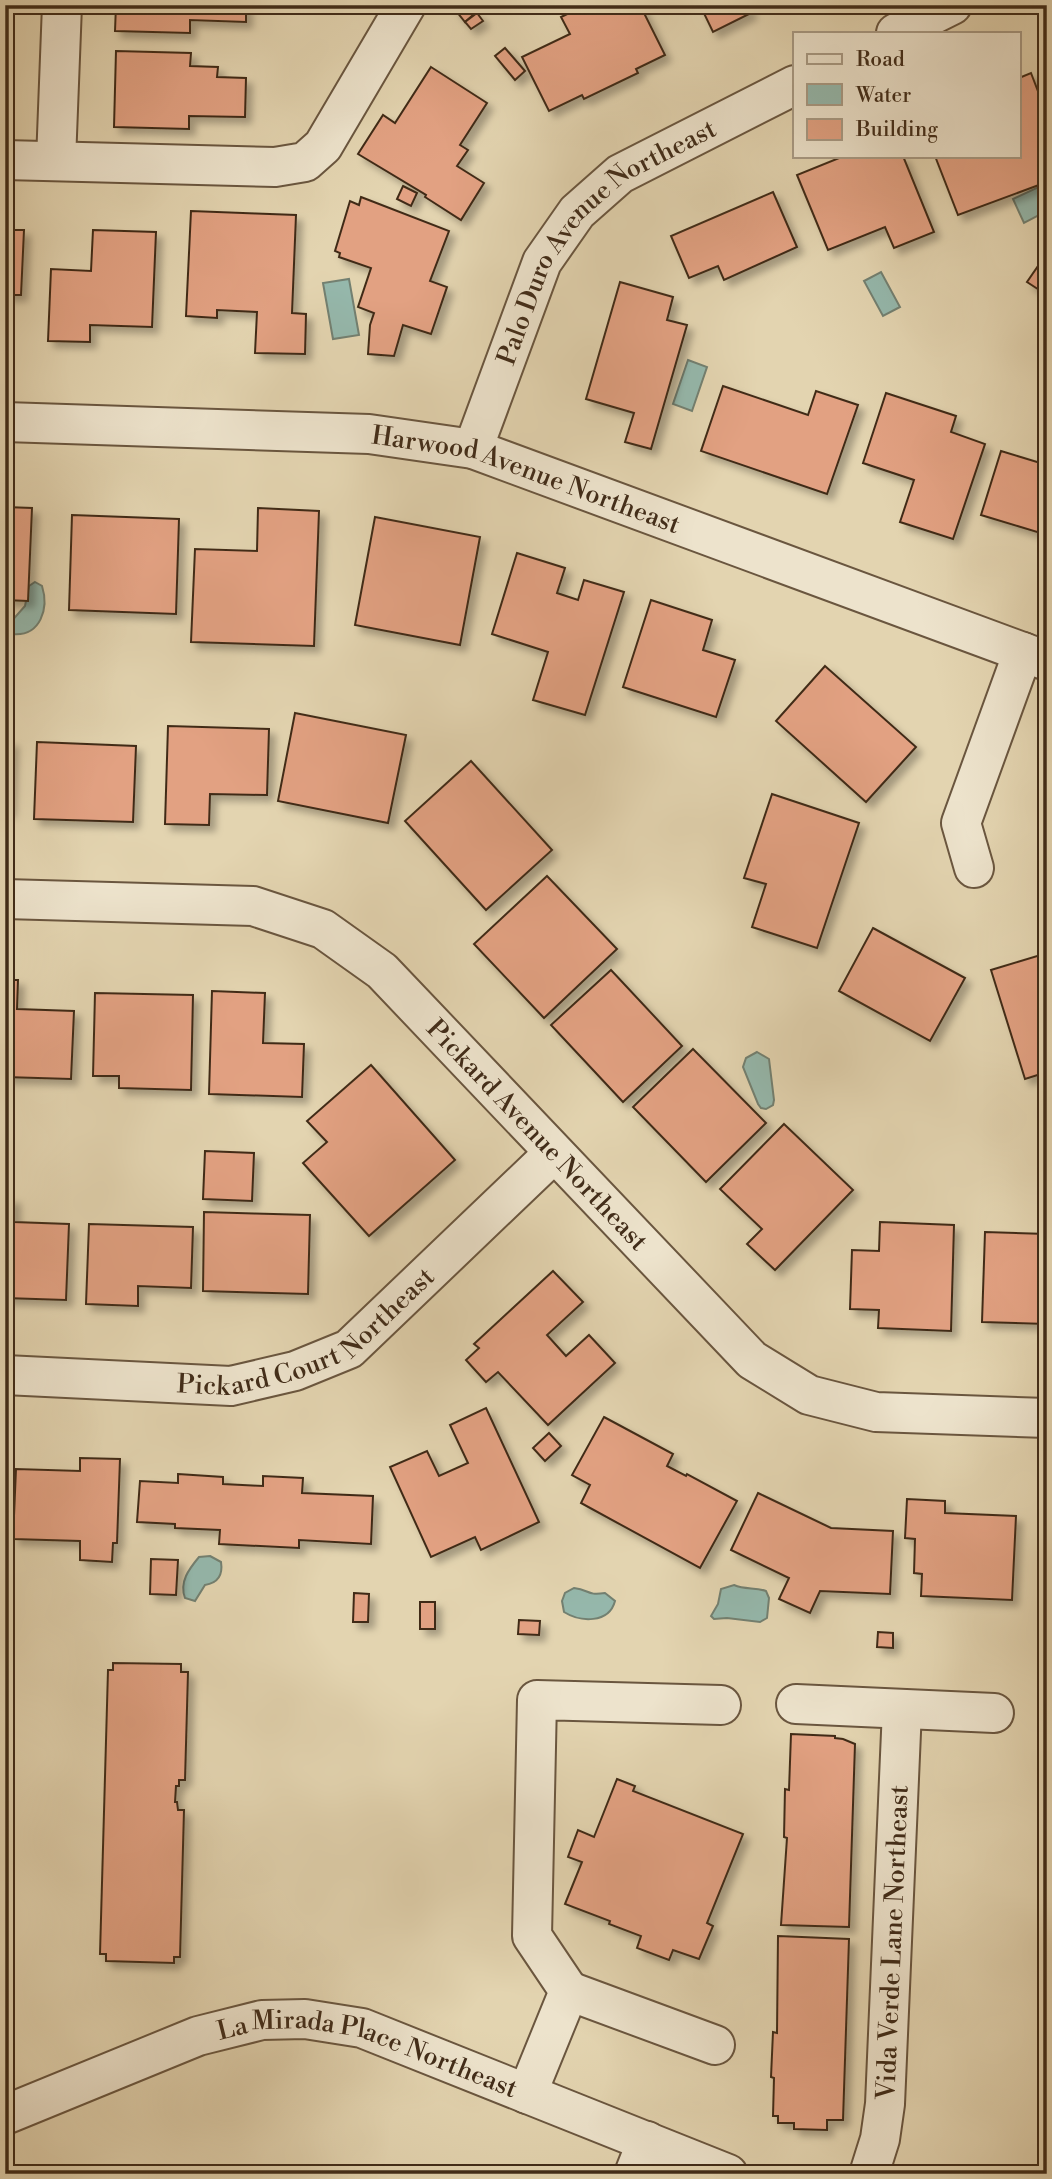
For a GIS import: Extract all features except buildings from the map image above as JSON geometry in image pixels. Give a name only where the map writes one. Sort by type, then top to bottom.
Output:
[{"type":"street","points":[[56,161],[62,5]]},
{"type":"street","points":[[5,160],[275,167],[305,162],[323,146],[406,5]]},
{"type":"street","points":[[899,32],[952,5]]},
{"type":"street","name":"Palo Duro Avenue Northeast","points":[[472,449],[542,262],[577,212],[620,174],[793,86]]},
{"type":"street","name":"Harwood Avenue Northeast","points":[[5,422],[369,434],[472,449],[1035,657],[961,823],[974,868]]},
{"type":"street","name":"Pickard Avenue Northeast","points":[[5,898],[253,906],[323,929],[382,971],[752,1360],[809,1395],[876,1412],[1047,1418]]},
{"type":"street","name":"Pickard Court Northeast","points":[[5,1375],[231,1386],[295,1371],[349,1349],[554,1153]]},
{"type":"street","points":[[715,2045],[569,1991],[532,1936],[537,1700],[720,1705]]},
{"type":"street","points":[[796,1704],[994,1713]]},
{"type":"street","name":"Vida Verde Lane Northeast","points":[[869,2174],[880,2140],[885,2104],[902,1709]]},
{"type":"street","points":[[527,2094],[569,1991]]},
{"type":"street","name":"La Mirada Place Northeast","points":[[5,2115],[198,2036],[262,2020],[305,2019],[362,2028],[527,2094],[640,2157],[706,2170]]},
{"type":"water","points":[[1047,183],[1047,211],[1024,223],[1013,199]]},
{"type":"water","points":[[881,272],[900,307],[883,316],[864,281]]},
{"type":"water","points":[[349,279],[359,335],[333,339],[323,283]]},
{"type":"water","points":[[688,360],[707,367],[692,411],[673,404]]},
{"type":"water","points":[[35,582],[42,586],[44,595],[40,619],[30,631],[12,634],[9,624],[25,606],[29,586]]},
{"type":"water","points":[[757,1052],[769,1059],[774,1100],[773,1105],[766,1109],[758,1104],[743,1067],[746,1058]]},
{"type":"water","points":[[210,1556],[221,1562],[219,1578],[205,1585],[195,1601],[185,1598],[183,1587],[189,1571],[199,1557]]},
{"type":"water","points":[[734,1585],[766,1591],[769,1598],[767,1618],[760,1622],[714,1619],[711,1616],[718,1604],[721,1589]]},
{"type":"water","points":[[574,1588],[605,1593],[615,1601],[607,1614],[593,1619],[578,1618],[564,1612],[562,1601],[565,1593]]}]
